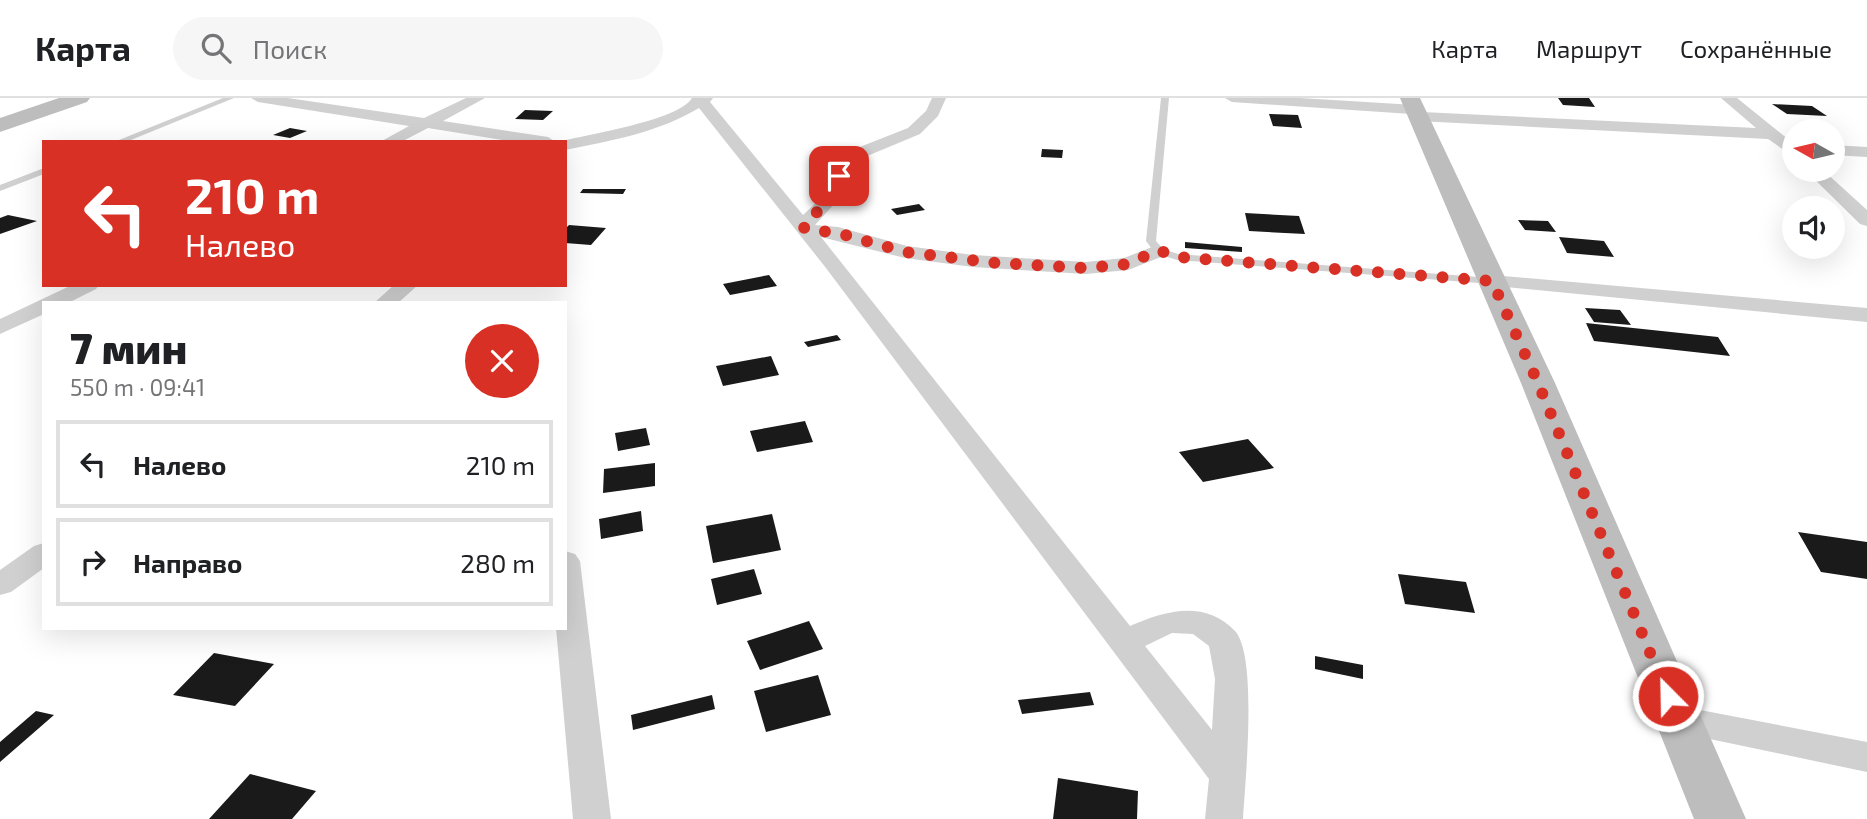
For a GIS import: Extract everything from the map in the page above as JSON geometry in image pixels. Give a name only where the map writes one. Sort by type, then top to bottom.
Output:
[{"type":"street","points":[[0,114],[48,98]]},
{"type":"street","points":[[0,125],[80,98]]},
{"type":"street","points":[[258,98],[534,140]]},
{"type":"street","points":[[392,140],[478,98]]},
{"type":"street","points":[[804,228],[828,201],[853,156],[914,131],[933,113],[939,98]]},
{"type":"street","points":[[1231,98],[1414,108],[1772,134]]},
{"type":"street","points":[[1728,98],[1782,142]]},
{"type":"street","points":[[567,145],[627,133],[702,99],[1227,776]]},
{"type":"street","points":[[1414,108],[1538,383],[1720,819]]},
{"type":"street","points":[[1845,151],[1867,152]]},
{"type":"street","points":[[1826,182],[1867,220]]},
{"type":"street","points":[[804,228],[838,233],[905,252],[973,261],[1086,268],[1128,264],[1158,250]]},
{"type":"street","points":[[1492,281],[1867,315]]},
{"type":"street","points":[[55,301],[85,287]]},
{"type":"street","points":[[387,301],[405,287]]},
{"type":"street","points":[[0,327],[42,307]]},
{"type":"street","points":[[0,585],[42,554]]},
{"type":"street","points":[[567,580],[592,819]]},
{"type":"street","points":[[1124,642],[1168,622],[1200,623],[1224,640],[1232,679],[1224,819]]},
{"type":"street","points":[[1679,720],[1867,757]]},
{"type":"lane","points":[[123,140],[230,98]]},
{"type":"lane","points":[[1165,98],[1150,241],[1158,250],[1177,257],[1492,281]]},
{"type":"lane","points":[[0,188],[42,172]]},
{"type":"building","points":[[1558,98],[1589,98],[1595,107],[1563,105]]},
{"type":"building","points":[[1772,104],[1812,106],[1827,116],[1787,114]]},
{"type":"building","points":[[525,110],[553,111],[543,120],[515,119]]},
{"type":"building","points":[[1269,114],[1298,115],[1302,128],[1273,126]]},
{"type":"building","points":[[290,128],[307,131],[290,138],[273,135]]},
{"type":"building","points":[[1042,149],[1063,150],[1062,158],[1041,157]]},
{"type":"building","points":[[583,189],[626,189],[623,194],[580,193]]},
{"type":"building","points":[[919,204],[925,210],[897,215],[891,209]]},
{"type":"building","points":[[1245,213],[1299,216],[1305,234],[1249,231]]},
{"type":"building","points":[[8,215],[37,221],[0,234],[0,218]]},
{"type":"building","points":[[1518,220],[1548,221],[1556,232],[1525,230]]},
{"type":"building","points":[[567,227],[606,228],[591,245],[567,243]]},
{"type":"building","points":[[1559,237],[1604,241],[1614,257],[1567,253]]},
{"type":"building","points":[[1185,242],[1242,247],[1242,252],[1185,248]]},
{"type":"building","points":[[769,275],[777,286],[730,295],[723,284]]},
{"type":"building","points":[[1585,308],[1620,310],[1631,325],[1594,322]]},
{"type":"building","points":[[1586,323],[1718,337],[1730,356],[1594,341]]},
{"type":"building","points":[[837,335],[841,340],[808,347],[804,342]]},
{"type":"building","points":[[771,356],[779,375],[723,386],[716,366]]},
{"type":"building","points":[[805,421],[813,442],[757,452],[750,431]]},
{"type":"building","points":[[646,428],[650,445],[618,451],[615,433]]},
{"type":"building","points":[[1248,439],[1274,468],[1203,482],[1179,452]]},
{"type":"building","points":[[655,463],[655,486],[603,493],[604,469]]},
{"type":"building","points":[[641,511],[643,531],[601,539],[599,519]]},
{"type":"building","points":[[772,514],[781,550],[713,563],[706,526]]},
{"type":"building","points":[[1798,532],[1867,542],[1867,579],[1821,572]]},
{"type":"building","points":[[754,569],[762,594],[717,605],[711,579]]},
{"type":"building","points":[[1398,574],[1466,582],[1475,613],[1405,604]]},
{"type":"building","points":[[809,621],[823,649],[760,670],[747,641]]},
{"type":"building","points":[[214,653],[274,664],[235,706],[173,695]]},
{"type":"building","points":[[1315,656],[1363,665],[1363,679],[1315,669]]},
{"type":"building","points":[[818,675],[831,715],[766,732],[754,691]]},
{"type":"building","points":[[1090,692],[1094,705],[1022,714],[1018,700]]},
{"type":"building","points":[[712,695],[715,709],[633,730],[631,715]]},
{"type":"building","points":[[36,711],[54,715],[0,762],[0,742]]},
{"type":"building","points":[[250,774],[316,791],[292,819],[209,819]]},
{"type":"building","points":[[1058,778],[1138,791],[1137,819],[1053,819]]},
{"type":"route","points":[[839,176],[828,201],[803,226],[805,229],[838,233],[936,258],[1086,268],[1128,264],[1158,250],[1177,257],[1492,281],[1538,383],[1668,696]]}]
